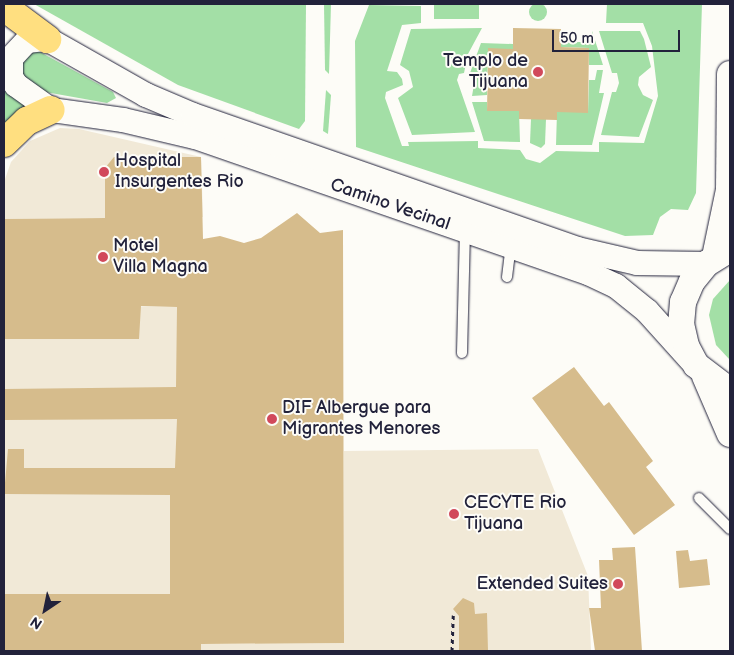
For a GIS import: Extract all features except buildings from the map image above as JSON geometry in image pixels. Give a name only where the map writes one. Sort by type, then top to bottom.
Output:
[{"type":"main road","points":[[4,7],[47,39]]},
{"type":"main road","points":[[730,74],[729,190],[717,256],[692,281],[682,316],[686,346],[701,371],[730,434]]},
{"type":"main road","points":[[4,143],[27,121],[51,110]]},
{"type":"main road","points":[[701,371],[730,391]]},
{"type":"street","points":[[47,39],[27,40],[18,48],[10,66],[16,85],[51,110]]},
{"type":"street","name":"Camino Vecinal","points":[[47,39],[172,106],[512,237],[616,286],[648,311],[701,371]]},
{"type":"street","name":"Camino Vecinal","points":[[51,110],[123,120],[195,137],[466,231],[512,237],[637,263],[717,256]]},
{"type":"lane","points":[[462,353],[466,231]]},
{"type":"lane","points":[[507,277],[512,237]]},
{"type":"lane","points":[[699,498],[730,530]]},
{"type":"path","points":[[452,651],[453,615]]},
{"type":"shaded area","name":"Hospital Insurgentes Rio","points":[[60,128],[79,129],[201,157],[203,217],[4,219],[4,182],[11,162],[30,141]]},
{"type":"shaded area","points":[[5,305],[202,307],[201,644],[344,643],[344,451],[538,449],[588,576],[591,651],[4,651]]},
{"type":"green space","points":[[538,3],[544,6],[547,12],[544,18],[538,21],[532,18],[529,12],[532,6]]},
{"type":"green space","points":[[34,4],[306,4],[305,121],[299,129],[178,85]]},
{"type":"green space","points":[[324,4],[331,4],[329,74],[325,70]]},
{"type":"green space","points":[[434,4],[479,4],[479,19],[434,19]]},
{"type":"green space","points":[[607,4],[702,4],[696,193],[688,210],[671,209],[660,217],[653,235],[625,236],[356,147],[355,41],[369,5],[421,6],[421,23],[402,25],[387,71],[397,72],[402,79],[403,85],[386,92],[385,98],[402,146],[409,146],[408,142],[478,141],[478,148],[520,150],[526,159],[540,163],[556,151],[599,152],[599,142],[644,143],[658,96],[652,46],[643,23],[606,23]]},
{"type":"green space","points":[[482,28],[468,54],[464,73],[459,74],[457,80],[475,132],[412,135],[398,98],[413,87],[409,71],[400,65],[411,29]]},
{"type":"green space","points":[[592,31],[603,65],[589,65],[589,48],[561,47],[561,42],[592,42]]},
{"type":"green space","points":[[599,31],[640,31],[644,39],[651,67],[639,77],[638,85],[643,95],[653,100],[639,137],[601,135],[612,92],[616,92],[619,83],[617,73],[612,73]]},
{"type":"green space","points":[[481,43],[513,44],[513,49],[488,49],[487,95],[472,96],[476,73],[470,73]]},
{"type":"green space","points":[[31,47],[113,92],[116,98],[107,103],[34,90],[21,79],[21,54]]},
{"type":"green space","points":[[597,70],[603,70],[599,93],[604,93],[592,145],[556,145],[557,112],[588,112],[589,80],[595,80]]},
{"type":"green space","points":[[4,82],[26,106],[4,124]]},
{"type":"green space","points":[[326,90],[331,95],[328,134],[323,131]]},
{"type":"green space","points":[[472,102],[487,102],[487,111],[519,111],[520,142],[484,141]]},
{"type":"green space","points":[[531,119],[546,119],[545,144],[541,148],[530,143]]},
{"type":"green space","points":[[730,280],[730,360],[716,345],[709,315],[713,299]]},
{"type":"place","name":"Templo de Tijuana","points":[[538,72]]},
{"type":"place","name":"Hospital Insurgentes Rio","points":[[104,172]]},
{"type":"place","name":"Motel Villa Magna","points":[[103,257]]},
{"type":"place","name":"DIF Albergue para Migrantes Menores","points":[[272,419]]},
{"type":"place","name":"CECYTE Rio Tijuana","points":[[454,514]]},
{"type":"place","name":"Extended Suites","points":[[618,584]]}]
